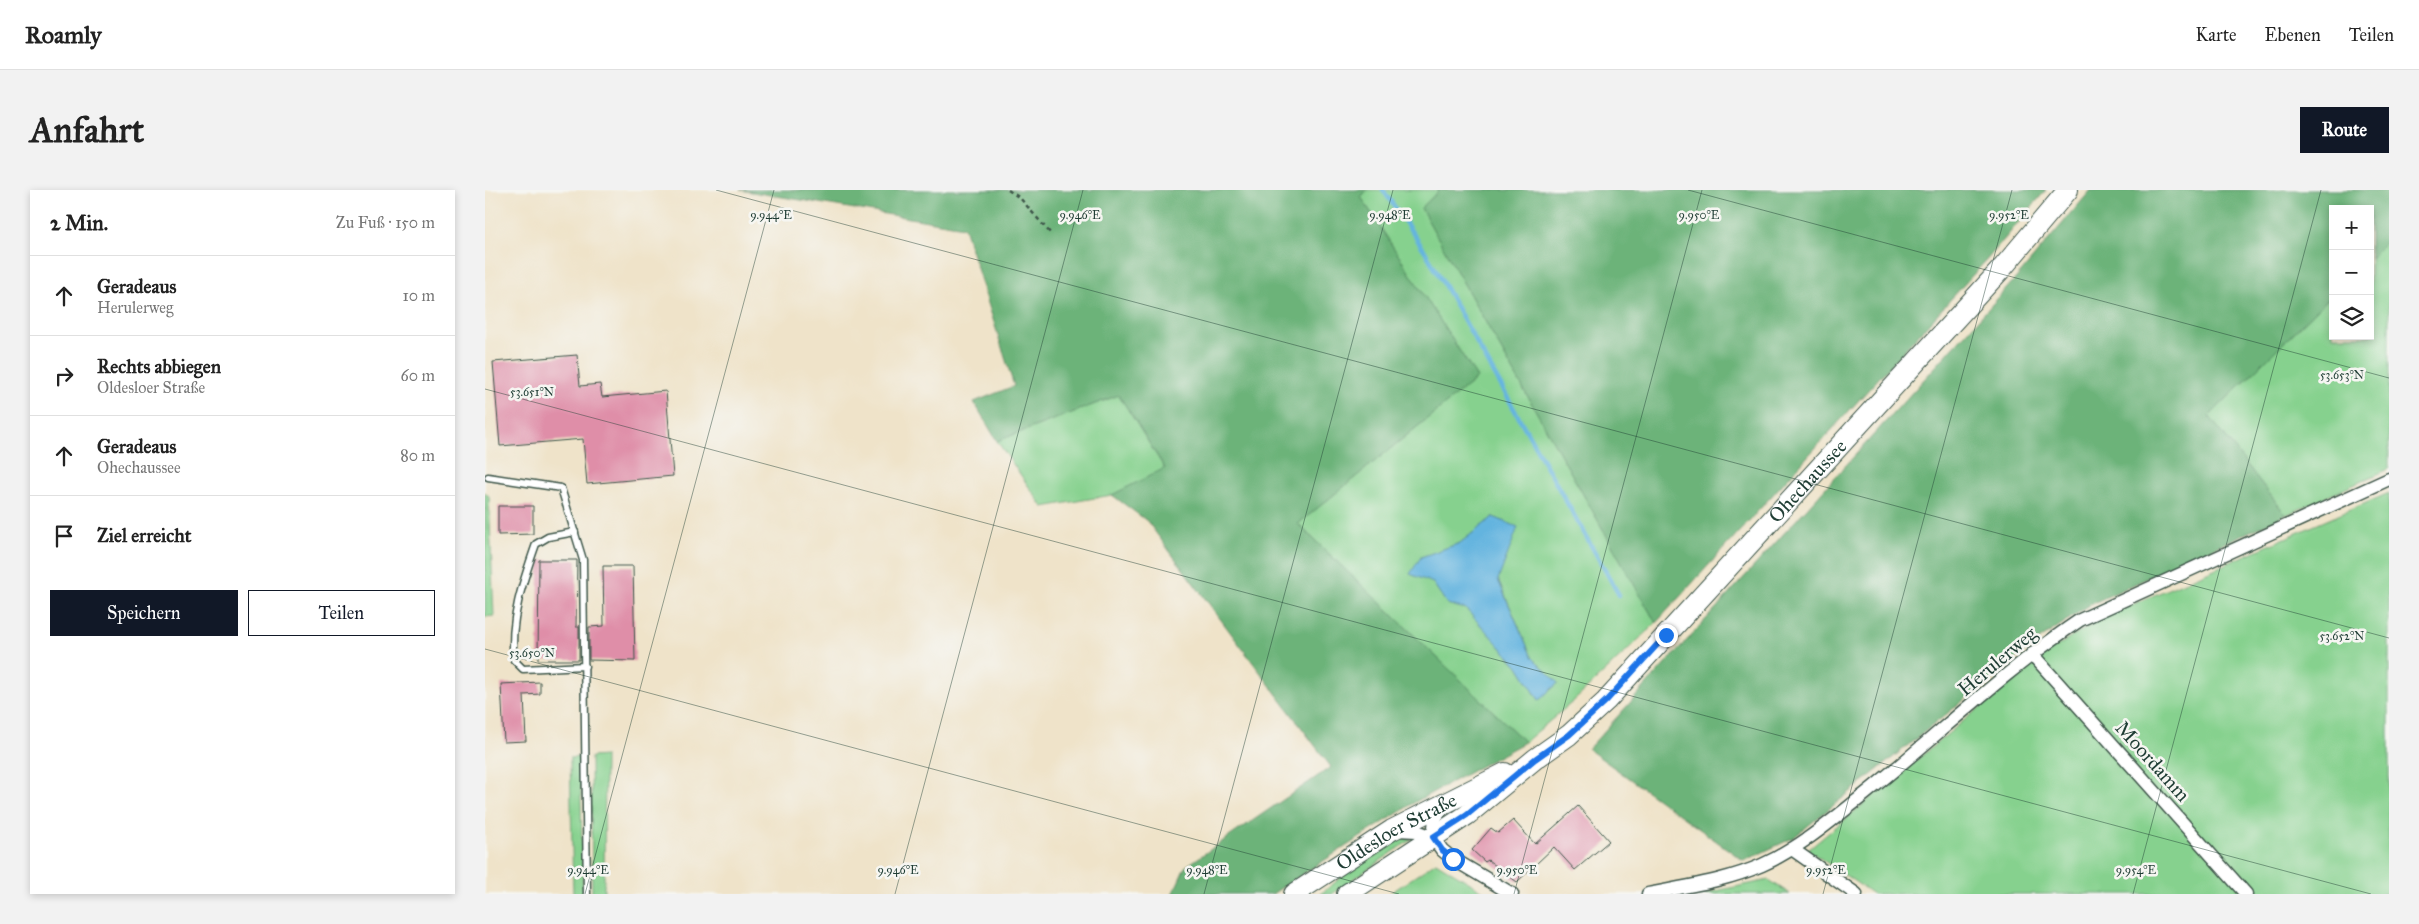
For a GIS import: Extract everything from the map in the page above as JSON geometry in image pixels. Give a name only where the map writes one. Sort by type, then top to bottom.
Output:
[{"type":"main road","name":"Ohechaussee","points":[[1535,759],[1569,735],[1627,678],[2004,266],[2068,190]]},
{"type":"main road","name":"Oldesloer Straße","points":[[1294,894],[1392,830],[1535,759]]},
{"type":"main road","name":"Oldesloer Straße","points":[[1347,894],[1467,815],[1535,759]]},
{"type":"street","name":"Herulerweg","points":[[1648,894],[1742,874],[1792,849],[1809,838],[1921,749],[2032,654],[2080,620],[2113,603],[2389,479]]},
{"type":"street","name":"Moordamm","points":[[2032,654],[2246,894]]},
{"type":"street","points":[[1433,837],[1435,819],[1447,802]]},
{"type":"street","points":[[1392,830],[1417,831],[1433,837],[1442,850],[1453,859],[1512,894]]},
{"type":"street","points":[[1792,849],[1856,894]]},
{"type":"lane","points":[[488,476],[561,488],[583,560],[587,894]]},
{"type":"lane","points":[[575,532],[548,537],[536,544],[516,612],[512,644],[514,660],[523,668],[585,666]]},
{"type":"path","points":[[1008,190],[1020,198],[1051,234]]},
{"type":"green space","points":[[740,190],[1367,190],[1361,197],[1477,378],[1298,524],[1525,742],[1415,802],[1272,894],[1173,894],[1185,867],[1331,767],[1147,521],[1112,495],[1165,468],[1119,395],[997,441],[974,402],[1014,386],[964,227]]},
{"type":"green space","points":[[1367,190],[1440,190],[1421,208],[1656,623],[1576,699],[1525,742],[1298,524],[1477,378],[1361,197]],"holes":[[[1493,517],[1517,527],[1498,579],[1532,657],[1558,683],[1539,700],[1518,666],[1466,609],[1447,604],[1433,583],[1421,557],[1460,543]]]},
{"type":"green space","points":[[1440,190],[2046,190],[1991,255],[1656,623],[1421,208]]},
{"type":"green space","points":[[2091,190],[2389,190],[2389,239],[2374,254],[2374,205],[2329,205],[2329,298],[2209,416],[2286,515],[2091,604],[2036,642],[1793,838],[1744,861],[1588,749],[2017,277]]},
{"type":"green space","points":[[2389,239],[2389,469],[2286,515],[2209,416],[2329,298],[2329,340],[2374,340],[2374,254]]},
{"type":"green space","points":[[1119,395],[1165,469],[1112,495],[1043,507],[997,441]]},
{"type":"green space","points":[[485,492],[489,496],[494,616],[485,617]]},
{"type":"green space","points":[[2389,493],[2389,894],[1873,894],[1808,850],[2044,654],[2106,616]]},
{"type":"green space","points":[[605,756],[604,894],[592,894],[591,757]]},
{"type":"green space","points":[[580,757],[583,894],[573,894],[570,758]]},
{"type":"green space","points":[[1402,837],[1412,839],[1332,894],[1320,894],[1381,846]]},
{"type":"green space","points":[[1436,862],[1488,894],[1389,894]]},
{"type":"green space","points":[[1769,880],[1790,894],[1701,894]]},
{"type":"water","points":[[1493,517],[1518,527],[1498,580],[1532,657],[1558,683],[1539,700],[1518,666],[1466,609],[1447,604],[1433,583],[1410,574],[1421,557],[1460,543]]},
{"type":"building","points":[[577,355],[580,386],[600,384],[602,397],[666,391],[673,476],[587,484],[583,439],[500,446],[493,362]]},
{"type":"building","points":[[498,506],[533,506],[533,534],[498,535]]},
{"type":"building","points":[[539,560],[577,560],[576,627],[579,627],[579,660],[538,660]]},
{"type":"building","points":[[603,566],[633,566],[635,661],[589,660],[589,627],[604,626]]},
{"type":"building","points":[[540,682],[540,694],[524,695],[526,741],[504,742],[501,684]]},
{"type":"building","points":[[1578,806],[1609,841],[1575,870],[1554,847],[1517,882],[1488,860],[1485,862],[1472,850],[1491,828],[1498,833],[1513,820],[1535,844]]},
{"type":"waterway","points":[[1383,190],[1425,251],[1619,595]]},
{"type":"route","points":[[1453,859],[1442,850],[1433,837],[1467,815],[1535,759],[1569,735],[1606,701],[1666,635]]}]
